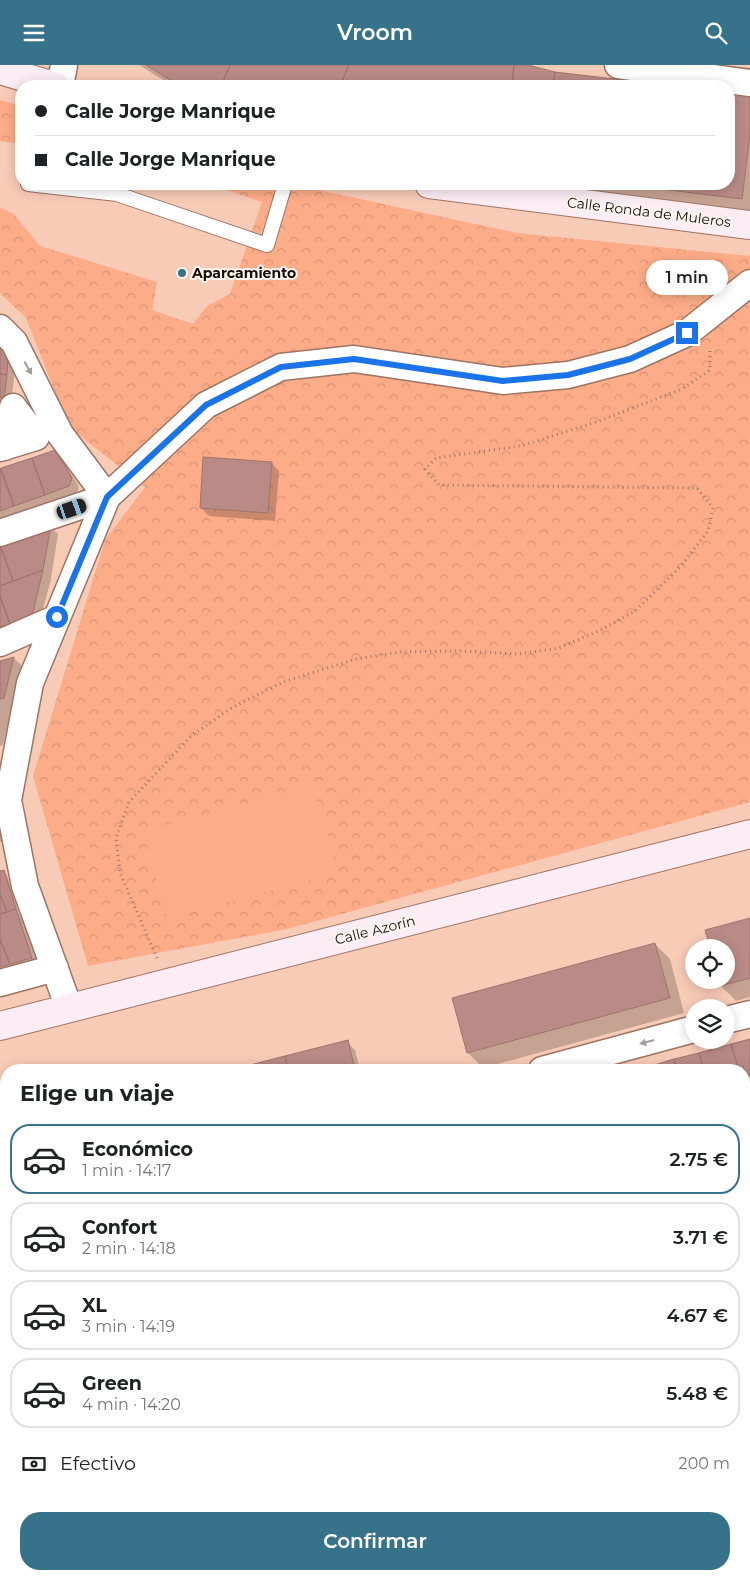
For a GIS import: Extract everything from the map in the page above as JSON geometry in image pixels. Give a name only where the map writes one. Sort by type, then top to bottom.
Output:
[{"type":"street","points":[[61,80],[64,65]]},
{"type":"street","points":[[621,65],[728,80]]},
{"type":"street","points":[[0,70],[34,80]]},
{"type":"street","points":[[735,81],[750,83]]},
{"type":"street","name":"Calle Ronda de Muleros","points":[[477,190],[750,225]]},
{"type":"street","points":[[0,533],[107,497],[206,405],[281,367],[354,359],[503,381],[568,375],[630,359],[687,333],[750,283]]},
{"type":"street","points":[[0,329],[14,342],[60,434],[107,497]]},
{"type":"street","points":[[69,1008],[25,886],[9,851],[9,748],[30,683],[107,497]]},
{"type":"street","points":[[0,643],[57,617]]},
{"type":"street","name":"Calle Azorín","points":[[0,1026],[750,834]]},
{"type":"street","points":[[0,983],[55,968]]},
{"type":"street","points":[[735,1018],[750,1014]]},
{"type":"street","points":[[564,1064],[685,1031]]},
{"type":"lane","points":[[82,190],[118,194],[267,245],[283,190]]},
{"type":"path","points":[[168,983],[120,873],[116,838],[129,802],[190,736],[234,707],[283,682],[356,659],[399,652],[462,651],[519,654],[559,649],[601,630],[635,611],[680,566],[708,531],[713,508],[697,488],[440,485],[425,469],[436,458],[521,446],[599,421],[682,389],[710,370],[709,315]]},
{"type":"green space","points":[[0,100],[15,104],[15,143],[0,141]]},
{"type":"green space","points":[[226,190],[319,190],[517,233],[750,256],[750,802],[287,929],[88,966],[33,776],[105,540],[145,487],[69,427],[26,318],[0,293],[0,208],[13,213],[40,246],[157,282],[152,310],[193,324],[207,306],[230,294],[262,202]]},
{"type":"green space","points":[[313,785],[338,873],[167,919],[143,831]]},
{"type":"building","points":[[146,65],[230,65],[224,80],[170,80]]},
{"type":"building","points":[[230,65],[349,65],[343,80],[224,80]]},
{"type":"building","points":[[349,65],[514,65],[513,80],[343,80]]},
{"type":"building","points":[[514,65],[528,65],[555,72],[554,80],[513,80]]},
{"type":"building","points":[[555,72],[623,80],[554,80]]},
{"type":"building","points":[[735,94],[750,96],[750,134],[742,199],[669,190],[735,190]]},
{"type":"building","points":[[0,347],[8,353],[7,375],[0,374]]},
{"type":"building","points":[[0,374],[7,375],[4,398],[0,397]]},
{"type":"building","points":[[55,450],[72,478],[69,486],[45,495],[32,458]]},
{"type":"building","points":[[203,457],[272,462],[268,513],[200,508]]},
{"type":"building","points":[[32,458],[45,495],[14,506],[1,468]]},
{"type":"building","points":[[0,468],[14,506],[0,511]]},
{"type":"building","points":[[51,525],[43,570],[13,581],[0,545]]},
{"type":"building","points":[[0,545],[13,581],[0,586]]},
{"type":"building","points":[[43,570],[32,616],[10,624],[0,596],[0,586]]},
{"type":"building","points":[[0,596],[10,624],[0,627]]},
{"type":"building","points":[[14,657],[4,698],[0,699],[0,661]]},
{"type":"building","points":[[4,870],[16,909],[7,912],[0,894],[0,871]]},
{"type":"building","points":[[0,894],[7,912],[0,914]]},
{"type":"building","points":[[16,909],[32,958],[10,964],[0,939],[0,914]]},
{"type":"building","points":[[750,918],[750,978],[735,982],[735,939],[708,939],[705,930]]},
{"type":"building","points":[[0,939],[10,964],[0,967]]},
{"type":"building","points":[[655,943],[670,998],[467,1053],[452,998]]},
{"type":"building","points":[[750,1039],[750,1064],[737,1064],[733,1049],[735,1049],[735,1043]]},
{"type":"building","points":[[348,1040],[354,1064],[287,1064],[285,1056]]},
{"type":"building","points":[[713,1049],[733,1049],[737,1064],[702,1064],[699,1053]]},
{"type":"building","points":[[699,1053],[702,1064],[675,1064],[674,1059]]},
{"type":"building","points":[[285,1056],[287,1064],[254,1064]]},
{"type":"building","points":[[674,1059],[675,1064],[658,1064]]},
{"type":"place","name":"Aparcamiento","points":[[182,273]]},
{"type":"route","points":[[57,617],[107,497],[206,405],[281,367],[354,359],[503,381],[568,375],[630,359],[687,333]]}]
